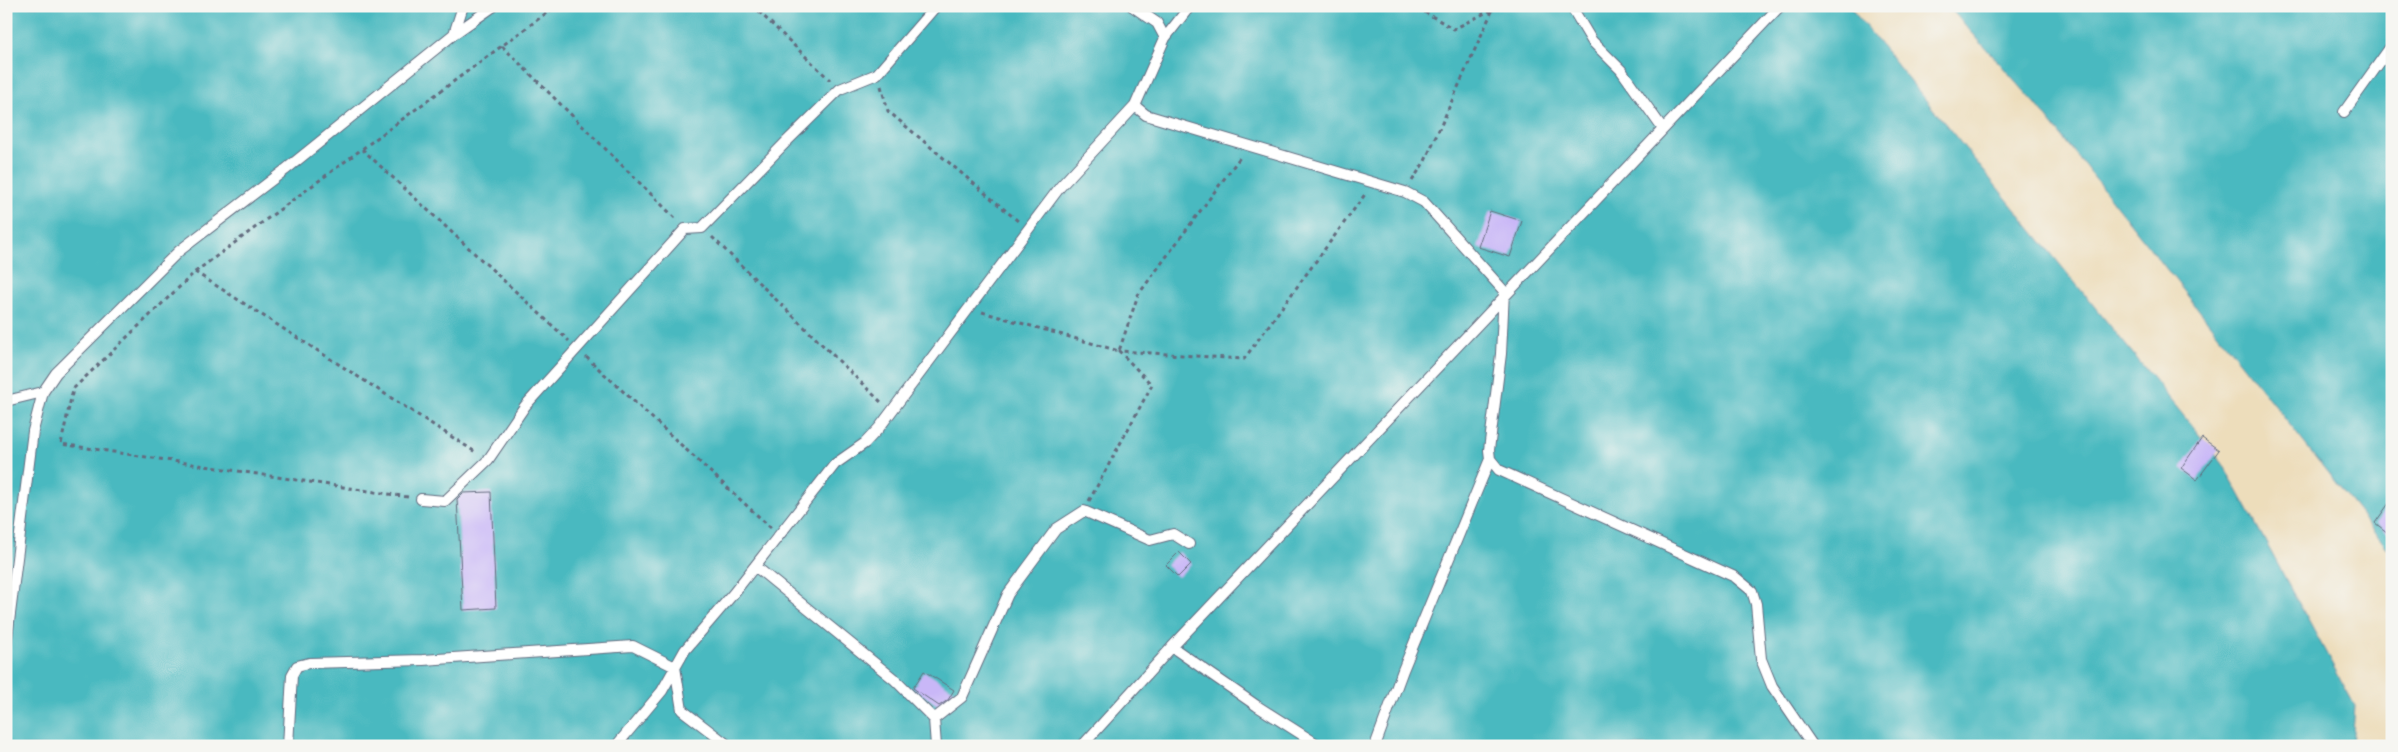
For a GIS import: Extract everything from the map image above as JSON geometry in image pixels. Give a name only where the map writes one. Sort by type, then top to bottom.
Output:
[{"type":"lane","points":[[454,34],[463,6]]},
{"type":"lane","points":[[6,646],[33,431],[43,392],[56,373],[179,251],[285,170],[454,34],[494,6]]},
{"type":"lane","points":[[421,499],[445,501],[488,460],[525,406],[686,229],[702,228],[787,140],[840,89],[877,74],[936,6]]},
{"type":"lane","points":[[1132,6],[1157,23],[1165,38]]},
{"type":"lane","points":[[616,746],[662,690],[685,650],[755,566],[835,464],[865,442],[891,412],[1060,187],[1134,106],[1165,38],[1190,6]]},
{"type":"lane","points":[[1571,6],[1592,41],[1621,70],[1663,129]]},
{"type":"lane","points":[[1082,746],[1172,647],[1780,6]]},
{"type":"lane","points":[[2344,112],[2392,45]]},
{"type":"lane","points":[[1134,106],[1146,114],[1405,192],[1424,202],[1504,291],[1501,354],[1489,450],[1490,459],[1403,670],[1375,746]]},
{"type":"lane","points":[[6,401],[43,392]]},
{"type":"lane","points":[[1490,459],[1499,470],[1735,576],[1752,591],[1756,604],[1761,660],[1772,686],[1813,746]]},
{"type":"lane","points":[[934,719],[962,697],[1008,594],[1056,529],[1084,511],[1150,540],[1173,534],[1189,544]]},
{"type":"lane","points":[[755,566],[894,679],[934,719],[936,746]]},
{"type":"lane","points":[[288,746],[292,675],[297,666],[310,663],[423,660],[633,646],[676,667]]},
{"type":"lane","points":[[1172,647],[1257,706],[1320,746]]},
{"type":"lane","points":[[676,667],[682,710],[730,746]]},
{"type":"lane","points":[[6,742],[7,746]]},
{"type":"path","points":[[421,499],[61,444],[73,389],[195,272],[556,6]]},
{"type":"path","points":[[753,6],[840,89]]},
{"type":"path","points":[[1405,192],[1425,161],[1493,9],[1454,29],[1414,6]]},
{"type":"path","points":[[502,46],[686,229]]},
{"type":"path","points":[[877,74],[888,111],[1028,230]]},
{"type":"path","points":[[1120,351],[1138,295],[1249,145]]},
{"type":"path","points":[[969,308],[1035,329],[1120,351],[1244,359],[1374,182]]},
{"type":"path","points":[[702,228],[891,412]]},
{"type":"path","points":[[195,272],[488,460]]},
{"type":"path","points":[[1084,511],[1152,386],[1120,351]]},
{"type":"water","points":[[6,6],[1849,6],[2223,464],[2355,706],[2352,746],[6,746]]},
{"type":"water","points":[[1948,6],[2392,6],[2392,554],[2036,104]]},
{"type":"building","points":[[1490,211],[1522,221],[1510,257],[1478,247]]},
{"type":"building","points":[[2202,438],[2219,450],[2197,480],[2181,468]]},
{"type":"building","points":[[491,492],[496,608],[463,610],[457,499],[463,493]]},
{"type":"building","points":[[2392,499],[2392,536],[2375,523]]},
{"type":"building","points":[[1179,552],[1191,564],[1178,577],[1166,565]]},
{"type":"building","points":[[924,671],[954,690],[948,700],[939,706],[913,688]]}]
